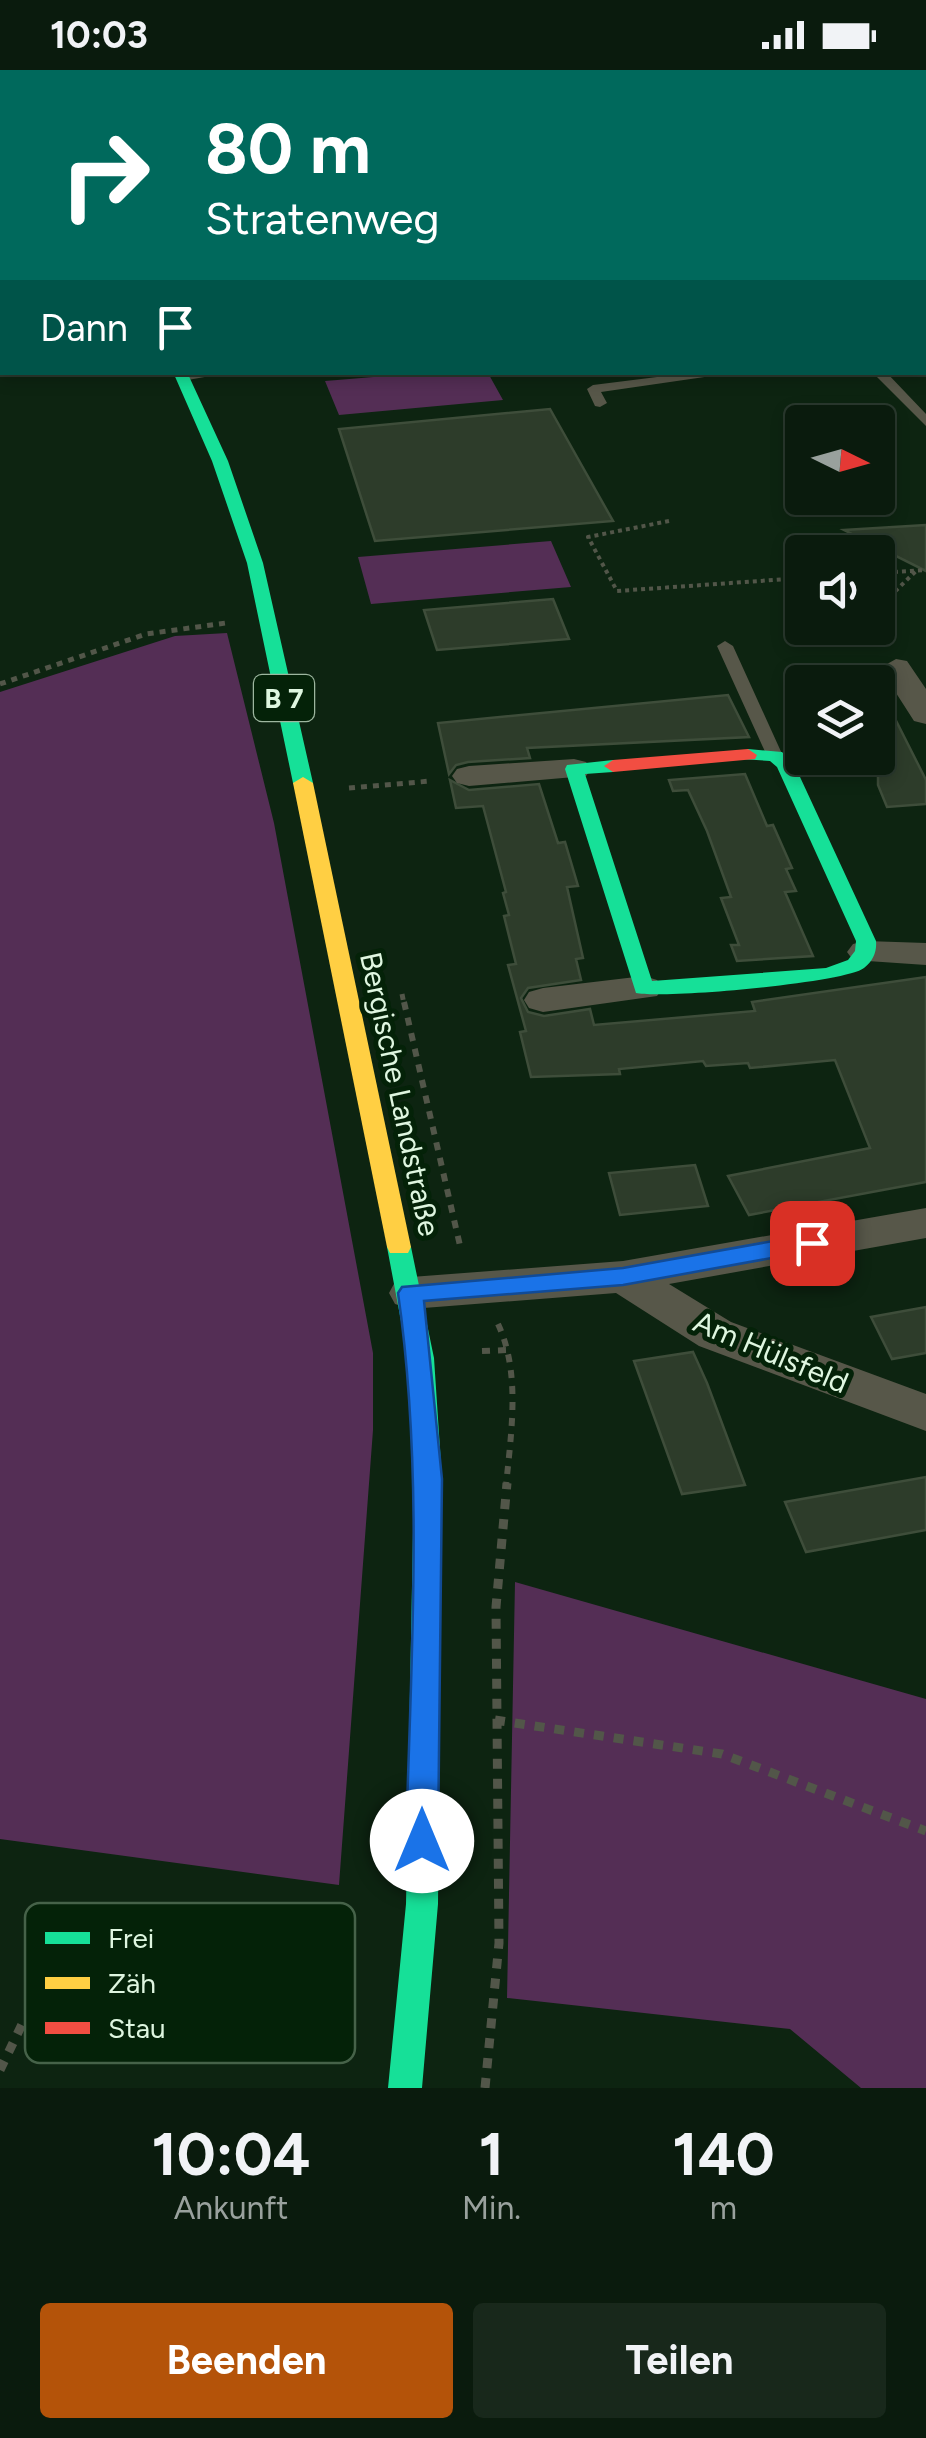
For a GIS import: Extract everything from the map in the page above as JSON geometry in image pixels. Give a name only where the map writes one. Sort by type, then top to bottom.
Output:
[{"type":"main road","name":"Bergische Landstraße","points":[[181,375],[238,508],[267,620],[410,1293],[420,1358],[428,1479],[422,1904],[406,2088]]},
{"type":"main road","points":[[775,756],[790,772],[866,941],[866,952],[855,965],[829,974],[644,988],[574,769],[775,756]]},
{"type":"street","points":[[896,668],[926,714]]},
{"type":"street","points":[[469,776],[574,769]]},
{"type":"street","points":[[866,952],[926,954]]},
{"type":"street","points":[[544,1000],[644,988]]},
{"type":"street","points":[[410,1293],[623,1276],[926,1223]]},
{"type":"street","name":"Am Hülsfeld","points":[[623,1276],[715,1334],[926,1414]]},
{"type":"lane","points":[[600,402],[593,389],[708,375]]},
{"type":"lane","points":[[881,375],[926,422]]},
{"type":"lane","points":[[725,646],[775,756]]},
{"type":"path","points":[[669,520],[588,537],[616,591],[785,579]]},
{"type":"path","points":[[895,591],[916,570]]},
{"type":"path","points":[[895,572],[926,570]]},
{"type":"path","points":[[0,684],[146,634],[196,624],[267,620]]},
{"type":"path","points":[[351,788],[469,776]]},
{"type":"path","points":[[477,1288],[501,1328],[508,1350],[514,1407],[496,1607],[499,1943],[485,2088]]},
{"type":"path","points":[[482,1352],[508,1350]]},
{"type":"path","points":[[495,1720],[722,1754],[926,1830]]},
{"type":"path","points":[[0,2070],[25,2018]]},
{"type":"shaded area","points":[[398,375],[489,375],[503,400],[339,415],[325,381]]},
{"type":"shaded area","points":[[551,541],[571,587],[371,604],[358,557]]},
{"type":"shaded area","points":[[227,633],[274,823],[373,1353],[373,1430],[339,1885],[0,1839],[0,692],[175,636]]},
{"type":"shaded area","points":[[515,1582],[926,1699],[926,2088],[861,2088],[790,2029],[507,1998]]},
{"type":"building","points":[[550,409],[613,521],[375,541],[339,429]]},
{"type":"building","points":[[926,525],[926,571],[895,556],[895,535],[854,535],[844,530]]},
{"type":"building","points":[[553,599],[569,639],[437,650],[424,610]]},
{"type":"building","points":[[728,695],[749,737],[527,748],[530,758],[468,762],[456,765],[449,774],[438,723]]},
{"type":"building","points":[[895,719],[926,780],[926,804],[887,807],[878,775],[895,775]]},
{"type":"building","points":[[745,774],[767,826],[773,825],[792,868],[786,869],[796,891],[785,892],[813,956],[737,961],[731,945],[739,945],[721,898],[731,897],[707,831],[688,790],[673,791],[669,780]]},
{"type":"building","points":[[450,780],[469,790],[539,784],[558,843],[565,842],[578,886],[567,887],[583,958],[576,959],[581,980],[528,988],[521,998],[528,1012],[544,1016],[590,1009],[594,1025],[755,1011],[752,1002],[926,977],[926,1182],[749,1215],[728,1176],[870,1148],[835,1060],[750,1068],[748,1063],[706,1066],[703,1061],[619,1069],[620,1074],[531,1077],[520,1032],[526,1031],[508,965],[516,964],[504,916],[509,915],[503,893],[506,892],[483,806],[456,808]]},
{"type":"building","points":[[695,1165],[708,1206],[620,1215],[609,1173]]},
{"type":"building","points":[[926,1307],[926,1353],[892,1359],[871,1317]]},
{"type":"building","points":[[693,1352],[745,1485],[682,1494],[634,1361]]},
{"type":"building","points":[[926,1477],[926,1530],[806,1552],[785,1502]]},
{"type":"traffic: fast","points":[[181,375],[220,461],[255,563],[303,783]]},
{"type":"traffic: fast","points":[[613,766],[574,769],[644,988],[829,974],[855,965],[866,952],[866,941],[785,764],[775,756],[748,755]]},
{"type":"traffic: fast","points":[[399,1247],[421,1358],[428,1479],[422,1904],[405,2088]]},
{"type":"traffic: slow","points":[[303,783],[399,1247]]},
{"type":"traffic: jam","points":[[613,766],[748,755]]},
{"type":"route","points":[[422,1841],[428,1479],[420,1358],[410,1293],[623,1276],[812,1243]]}]
